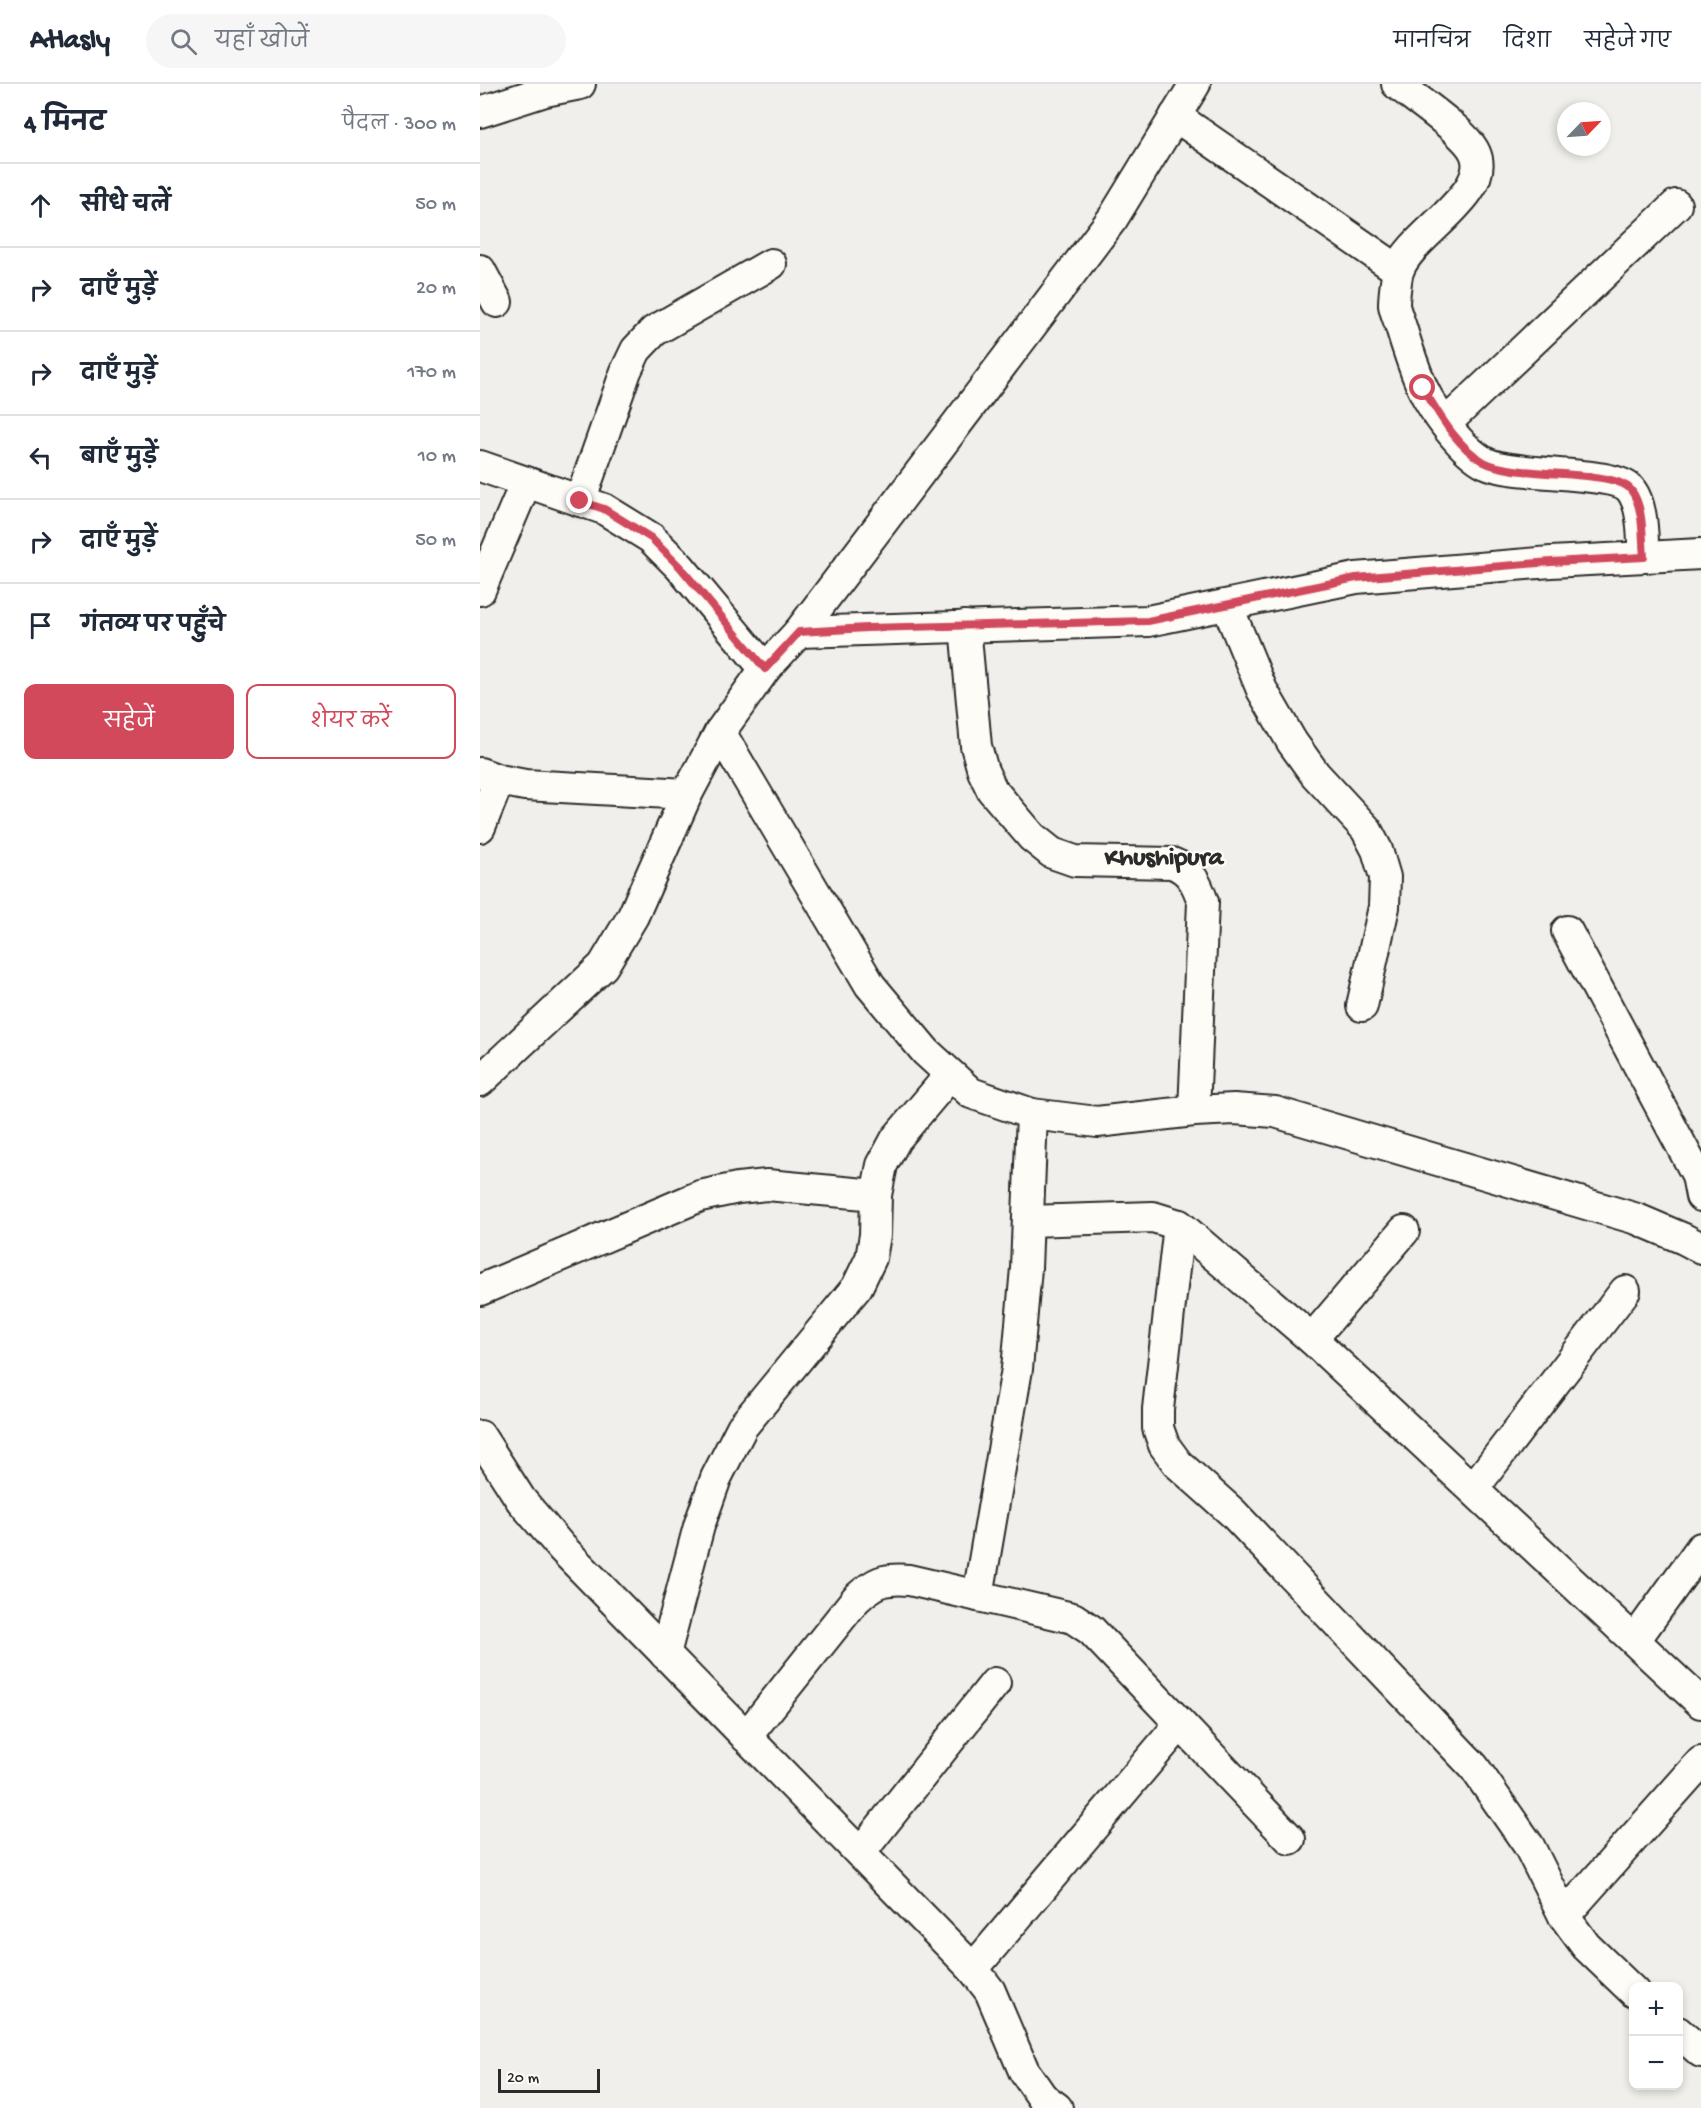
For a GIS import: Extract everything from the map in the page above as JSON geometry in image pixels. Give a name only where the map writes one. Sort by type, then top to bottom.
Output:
[{"type":"street","points":[[480,112],[545,91],[580,84]]},
{"type":"street","points":[[480,1081],[603,966],[633,916],[687,794],[720,732],[765,669],[799,632],[1113,218],[1195,84]]},
{"type":"street","points":[[1397,84],[1463,137],[1475,153],[1478,171],[1471,188],[1410,251],[1398,270],[1394,305],[1423,388],[1445,424],[1471,453],[1485,462],[1504,469],[1606,479],[1624,483],[1632,491],[1640,510],[1644,557]]},
{"type":"street","points":[[1175,116],[1398,270]]},
{"type":"street","points":[[1445,424],[1676,205]]},
{"type":"street","points":[[580,501],[626,371],[636,350],[654,331],[771,264]]},
{"type":"street","points":[[480,270],[498,302]]},
{"type":"street","points":[[480,466],[604,509],[651,538],[680,567],[765,669]]},
{"type":"street","points":[[480,590],[526,482]]},
{"type":"street","points":[[799,632],[1148,621],[1356,578],[1551,562],[1701,554]]},
{"type":"street","points":[[1227,605],[1262,690],[1292,742],[1315,774],[1366,829],[1377,850],[1385,877],[1384,907],[1362,1006]]},
{"type":"street","points":[[965,626],[976,746],[983,771],[992,790],[1032,837],[1052,853],[1075,861],[1172,863],[1184,867],[1196,882],[1203,902],[1194,1111]]},
{"type":"street","points":[[720,732],[870,985],[926,1052],[971,1094],[1032,1114],[1097,1122],[1194,1111],[1234,1109],[1275,1112],[1637,1219],[1701,1248]]},
{"type":"street","points":[[480,827],[490,776],[525,785],[687,794]]},
{"type":"street","points":[[1567,932],[1697,1175],[1701,1196]]},
{"type":"street","points":[[665,1654],[699,1526],[716,1478],[741,1427],[857,1287],[871,1258],[875,1235],[876,1195],[882,1165],[896,1139],[950,1075]]},
{"type":"street","points":[[978,1596],[1017,1370],[1026,1268],[1032,1114]]},
{"type":"street","points":[[480,1290],[700,1196],[767,1185],[876,1195]]},
{"type":"street","points":[[1028,1221],[1153,1217],[1179,1225],[1312,1338],[1701,1702]]},
{"type":"street","points":[[1179,1225],[1158,1409],[1158,1428],[1164,1445],[1178,1464],[1233,1512],[1474,1767],[1529,1846],[1564,1916],[1586,1946],[1629,1987]]},
{"type":"street","points":[[1312,1338],[1404,1231]]},
{"type":"street","points":[[1473,1489],[1625,1292]]},
{"type":"street","points":[[480,1436],[520,1500],[562,1548],[973,1969],[990,1990],[1024,2071],[1042,2097],[1057,2108]]},
{"type":"street","points":[[1635,1640],[1701,1548]]},
{"type":"street","points":[[746,1737],[856,1599],[872,1584],[890,1579],[909,1580],[1073,1618],[1091,1630],[1290,1839]]},
{"type":"street","points":[[860,1853],[995,1683]]},
{"type":"street","points":[[973,1969],[1180,1724]]},
{"type":"street","points":[[1564,1916],[1701,1762]]},
{"type":"street","points":[[1683,2036],[1701,2052]]},
{"type":"district","name":"Khushipura","points":[[1164,859]]},
{"type":"route","points":[[580,501],[604,509],[651,538],[680,567],[765,669],[799,632],[867,628],[1148,621],[1356,578],[1644,557],[1640,510],[1632,491],[1624,483],[1606,479],[1504,469],[1485,462],[1471,453],[1445,424],[1423,388]]}]
